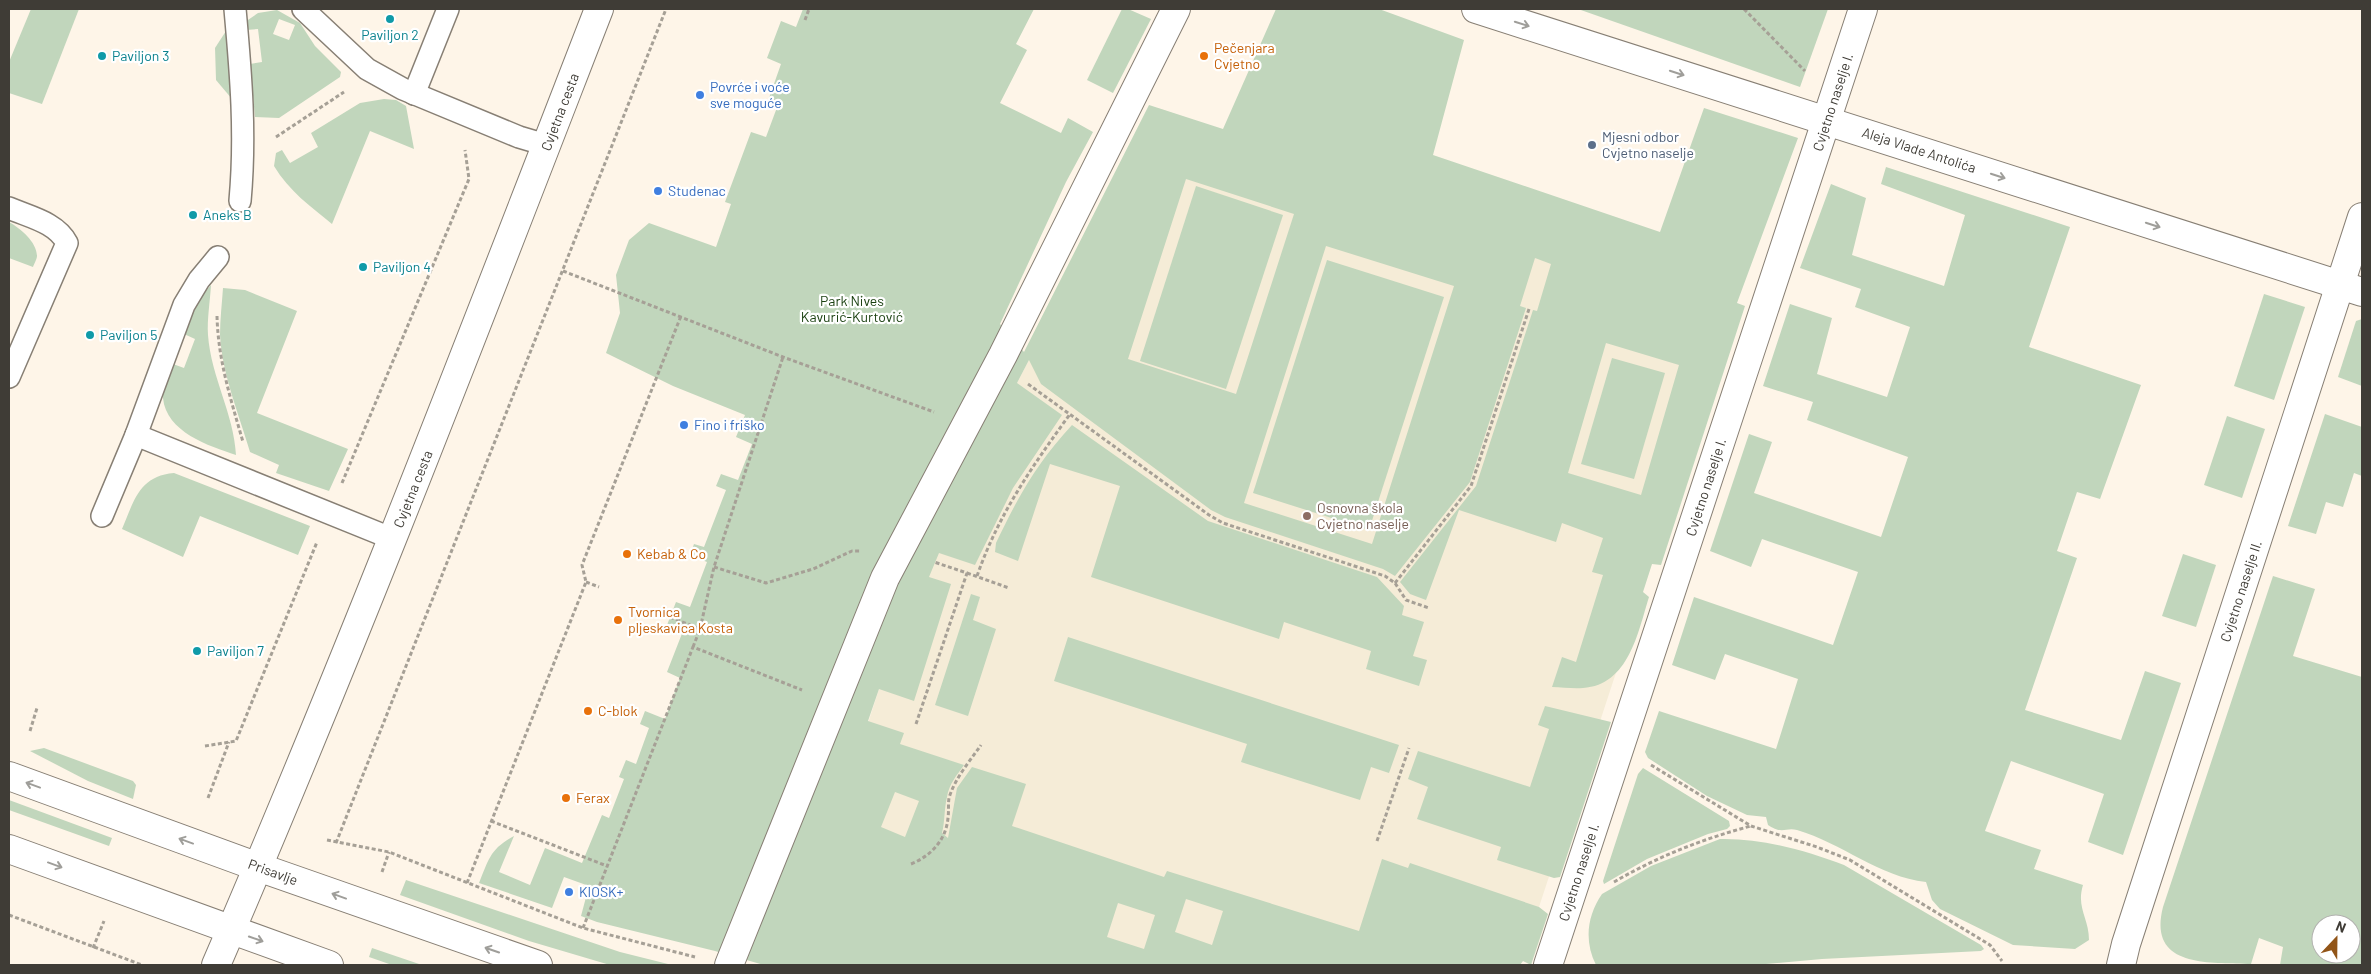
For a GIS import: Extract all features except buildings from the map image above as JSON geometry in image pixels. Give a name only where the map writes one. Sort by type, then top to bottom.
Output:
[{"type":"street","name":"Cvjetna cesta","points":[[216,965],[393,539],[599,9]]},
{"type":"street","points":[[729,965],[886,578],[1003,356],[1176,9]]},
{"type":"street","name":"Aleja Vlade Antolića","points":[[1476,9],[2351,288]]},
{"type":"street","name":"Cvjetno naselje I.","points":[[1548,965],[1863,9]]},
{"type":"street","name":"Cvjetno naselje II.","points":[[2121,965],[2129,935],[2302,408],[2351,288],[2362,218]]},
{"type":"street","name":"Prisavlje","points":[[9,776],[258,867],[538,965]]},
{"type":"street","points":[[9,848],[231,931],[330,965]]},
{"type":"lane","points":[[235,9],[244,104],[244,158],[240,202]]},
{"type":"lane","points":[[303,9],[374,73],[414,94],[546,145]]},
{"type":"lane","points":[[414,94],[448,9]]},
{"type":"lane","points":[[9,208],[62,232],[67,243],[9,377]]},
{"type":"lane","points":[[102,516],[136,435],[184,305],[215,261]]},
{"type":"lane","points":[[136,435],[393,539]]},
{"type":"path","points":[[336,843],[666,9]]},
{"type":"path","points":[[805,20],[809,9]]},
{"type":"path","points":[[1744,9],[1806,72]]},
{"type":"path","points":[[244,158],[374,73]]},
{"type":"path","points":[[205,746],[236,741],[469,179],[464,154],[476,119]]},
{"type":"path","points":[[215,261],[218,339],[225,382],[254,483]]},
{"type":"path","points":[[563,271],[682,316],[783,358],[967,424]]},
{"type":"path","points":[[1395,583],[1471,486],[1529,310]]},
{"type":"path","points":[[467,883],[586,582],[582,565],[682,316]]},
{"type":"path","points":[[1003,356],[1028,383],[1209,515],[1223,523],[1385,576],[1395,583],[1406,600],[1429,608]]},
{"type":"path","points":[[583,928],[700,629],[714,567],[783,358]]},
{"type":"path","points":[[977,576],[999,523],[1024,478],[1070,414]]},
{"type":"path","points":[[714,567],[766,583],[813,569],[852,551],[900,552],[1009,588]]},
{"type":"path","points":[[916,724],[967,573]]},
{"type":"path","points":[[586,582],[599,587]]},
{"type":"path","points":[[670,617],[700,629]]},
{"type":"path","points":[[693,647],[835,703]]},
{"type":"path","points":[[30,731],[37,708]]},
{"type":"path","points":[[208,798],[229,742]]},
{"type":"path","points":[[911,864],[920,860],[934,849],[942,839],[948,819],[949,799],[953,789],[981,745]]},
{"type":"path","points":[[1377,841],[1409,748]]},
{"type":"path","points":[[1646,761],[1751,826],[1817,846],[1850,860],[1990,944],[2002,961]]},
{"type":"path","points":[[491,821],[607,866]]},
{"type":"path","points":[[1611,884],[1645,864],[1709,837],[1751,826]]},
{"type":"path","points":[[327,840],[390,852],[583,928],[698,958]]},
{"type":"path","points":[[9,915],[142,965]]},
{"type":"path","points":[[93,948],[106,915]]},
{"type":"shaded area","name":"Osnovna škola Cvjetno naselje","points":[[1158,108],[1706,297],[1679,481],[1539,907],[1334,965],[887,965],[826,853],[892,649],[929,550],[1089,246]]},
{"type":"green space","points":[[31,9],[79,9],[42,104],[9,93],[9,62]]},
{"type":"green space","name":"Park Nives Kavurić-Kurtović","points":[[803,9],[1034,9],[1016,44],[1027,50],[1000,103],[1061,133],[1068,118],[1093,132],[1066,182],[1000,324],[1024,352],[1149,105],[1223,129],[1276,9],[1379,9],[1464,40],[1433,155],[1660,232],[1704,108],[1798,138],[1737,303],[1745,306],[1661,565],[1652,564],[1643,592],[1649,597],[1641,626],[1621,667],[1599,685],[1583,688],[1552,687],[1562,657],[1576,662],[1603,575],[1592,572],[1603,538],[1562,523],[1556,542],[1459,510],[1426,600],[1410,594],[1400,582],[1476,486],[1533,310],[1537,311],[1551,264],[1535,258],[1520,306],[1526,308],[1470,482],[1395,576],[1383,569],[1225,517],[1211,510],[1041,384],[1029,360],[1017,383],[1062,415],[1013,488],[975,565],[939,553],[929,577],[951,584],[914,701],[879,689],[868,721],[904,733],[900,744],[964,765],[948,792],[942,833],[948,838],[957,788],[972,767],[1026,784],[1012,826],[1164,877],[1167,871],[1359,931],[1382,859],[1408,868],[1410,863],[1539,907],[1548,914],[1531,965],[1523,961],[1520,965],[764,965],[597,922],[581,916],[589,886],[564,877],[552,908],[479,883],[491,855],[500,845],[514,836],[499,872],[530,885],[545,848],[582,863],[602,815],[609,818],[624,779],[619,777],[626,760],[636,764],[649,728],[640,724],[645,711],[665,719],[680,678],[667,672],[683,631],[667,625],[676,602],[690,607],[707,562],[690,555],[694,544],[704,547],[726,490],[716,486],[721,474],[738,480],[752,444],[736,437],[745,415],[673,386],[606,353],[620,313],[616,275],[629,240],[649,223],[716,247],[731,204],[725,202],[751,132],[766,137],[779,102],[769,98],[781,64],[767,58],[781,21],[796,27]],"holes":[[[1186,179],[1294,214],[1236,394],[1128,359]],[[1326,246],[1454,286],[1372,544],[1244,503]],[[1606,343],[1679,365],[1641,495],[1568,473]],[[895,792],[919,801],[905,837],[881,827]],[[1186,899],[1223,911],[1212,945],[1175,932]],[[1118,903],[1155,915],[1144,949],[1107,937]]]},
{"type":"green space","points":[[1122,9],[1128,9],[1151,19],[1113,93],[1087,80]]},
{"type":"green space","points":[[1578,9],[1828,9],[1800,87]]},
{"type":"green space","points":[[277,10],[300,23],[315,46],[341,72],[340,77],[279,118],[255,117],[250,64],[262,62],[258,29],[246,30],[245,22],[258,13]],"holes":[[[279,19],[295,25],[289,40],[273,34]]]},
{"type":"green space","points":[[226,31],[232,99],[216,80],[215,48]]},
{"type":"green space","points":[[384,99],[396,100],[406,106],[414,149],[370,131],[332,224],[300,198],[286,183],[274,166],[276,153],[282,150],[290,163],[318,147],[311,133],[360,103]]},
{"type":"green space","points":[[1886,167],[2070,227],[2029,347],[2141,385],[2100,499],[2077,492],[2057,551],[2077,558],[2025,710],[2121,740],[2145,671],[2181,683],[2123,855],[2088,842],[2104,794],[2011,761],[1985,831],[2041,850],[2034,869],[2083,885],[2081,900],[2089,940],[2075,949],[2013,945],[1940,909],[1932,900],[1926,882],[1892,874],[1830,843],[1797,830],[1777,830],[1768,825],[1766,817],[1747,815],[1707,796],[1648,758],[1645,752],[1659,711],[1776,749],[1798,679],[1725,654],[1715,680],[1672,665],[1694,597],[1833,645],[1858,572],[1762,539],[1751,567],[1710,551],[1749,434],[1772,442],[1754,493],[1881,537],[1908,457],[1807,420],[1813,402],[1763,386],[1790,304],[1832,318],[1817,374],[1887,397],[1910,327],[1855,307],[1861,289],[1800,268],[1831,184],[1866,198],[1852,255],[1944,286],[1965,215],[1881,184]]},
{"type":"green space","points":[[1196,186],[1283,215],[1226,389],[1140,361]]},
{"type":"green space","points":[[9,222],[23,232],[34,246],[37,256],[33,267],[9,258]]},
{"type":"green space","points":[[1327,260],[1444,297],[1369,530],[1253,493]]},
{"type":"green space","points":[[211,285],[208,317],[210,351],[231,425],[236,455],[202,442],[180,429],[166,410],[163,398],[165,385],[173,364],[184,368],[195,339],[184,334],[199,299]]},
{"type":"green space","points":[[223,288],[245,290],[297,311],[257,413],[348,449],[329,491],[276,473],[279,465],[250,452],[227,379],[221,350],[220,329]]},
{"type":"green space","points":[[2264,294],[2305,307],[2274,400],[2234,386]]},
{"type":"green space","points":[[2362,319],[2362,386],[2338,377],[2356,321]]},
{"type":"green space","points":[[1612,358],[1665,373],[1634,479],[1581,464]]},
{"type":"green space","points":[[2325,414],[2362,427],[2362,476],[2354,473],[2343,507],[2326,502],[2316,534],[2288,526]]},
{"type":"green space","points":[[2227,416],[2265,429],[2242,498],[2204,485]]},
{"type":"green space","points":[[1072,425],[1208,521],[1377,577],[1404,606],[1402,615],[1424,622],[1413,656],[1427,660],[1419,686],[1366,669],[1371,651],[1284,622],[1279,639],[1091,577],[1120,486],[1050,464],[1018,561],[995,552],[996,543],[1029,481],[1048,453]]},
{"type":"green space","points":[[174,473],[310,526],[298,555],[200,516],[183,557],[122,529],[134,500],[145,485],[162,475]]},
{"type":"green space","points":[[2183,554],[2216,565],[2196,627],[2162,616]]},
{"type":"green space","points":[[2273,576],[2315,589],[2293,656],[2362,677],[2362,965],[2280,965],[2283,947],[2259,938],[2251,964],[2201,961],[2186,958],[2173,952],[2164,942],[2161,927],[2163,907]]},
{"type":"green space","points":[[971,594],[980,597],[973,620],[996,629],[968,716],[935,705]]},
{"type":"green space","points":[[1068,637],[1399,745],[1389,773],[1371,767],[1360,800],[1241,762],[1247,744],[1054,681]]},
{"type":"green space","points":[[1545,706],[1611,722],[1560,877],[1554,878],[1497,860],[1501,847],[1417,819],[1428,787],[1408,779],[1418,751],[1530,787],[1549,729],[1538,725]]},
{"type":"green space","points":[[44,748],[133,781],[136,785],[133,799],[88,781],[30,751]]},
{"type":"green space","points":[[1643,768],[1729,821],[1730,826],[1727,829],[1708,834],[1647,859],[1604,884],[1603,881],[1638,774]]},
{"type":"green space","points":[[9,800],[112,838],[109,846],[9,810]]},
{"type":"green space","points":[[1720,839],[1735,839],[1783,846],[1814,854],[1844,865],[1981,945],[1984,949],[1981,951],[1822,959],[1755,965],[1596,965],[1590,947],[1589,929],[1593,911],[1602,894],[1651,866]]},
{"type":"green space","points":[[406,880],[620,952],[672,965],[610,965],[529,941],[400,895]]},
{"type":"green space","points":[[372,948],[422,965],[392,965],[369,957]]},
{"type":"place","name":"Paviljon 2","points":[[390,19]]},
{"type":"place","name":"Paviljon 3","points":[[102,56]]},
{"type":"place","name":"Pečenjara Cvjetno","points":[[1204,56]]},
{"type":"place","name":"Povrće i voće sve moguće","points":[[700,95]]},
{"type":"place","name":"Mjesni odbor Cvjetno naselje","points":[[1592,145]]},
{"type":"place","name":"Studenac","points":[[658,191]]},
{"type":"place","name":"Aneks B","points":[[193,215]]},
{"type":"place","name":"Paviljon 4","points":[[363,267]]},
{"type":"place","name":"Paviljon 5","points":[[90,335]]},
{"type":"place","name":"Fino i friško","points":[[684,425]]},
{"type":"place","name":"Osnovna škola Cvjetno naselje","points":[[1307,516]]},
{"type":"place","name":"Kebab & Co","points":[[627,554]]},
{"type":"place","name":"Tvornica pljeskavica Kosta","points":[[618,620]]},
{"type":"place","name":"Paviljon 7","points":[[197,651]]},
{"type":"place","name":"C-blok","points":[[588,711]]},
{"type":"place","name":"Ferax","points":[[566,798]]},
{"type":"place","name":"KIOSK+","points":[[569,892]]}]
